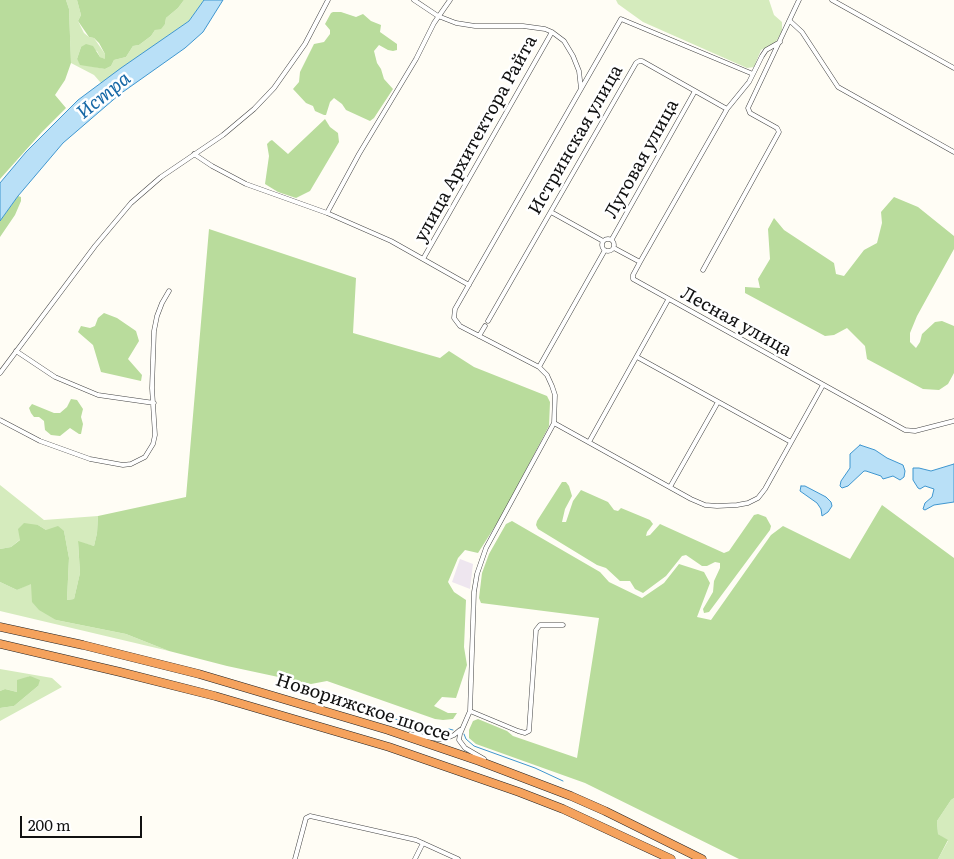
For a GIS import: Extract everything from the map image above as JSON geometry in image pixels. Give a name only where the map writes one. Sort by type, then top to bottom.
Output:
[{"type":"highway","name":"Новорижское шоссе","points":[[0,626],[83,644],[199,674],[388,730],[513,773],[605,811],[702,859]]},
{"type":"highway","name":"Новорижское шоссе","points":[[0,644],[190,689],[389,747],[511,789],[562,809],[597,823],[671,859]]},
{"type":"street","points":[[0,373],[112,224],[142,192],[223,135],[254,109],[274,88],[305,44],[328,0]]},
{"type":"street","points":[[414,0],[438,16],[456,23],[475,26],[523,26],[545,29],[552,32],[564,41],[573,56],[579,71],[581,89]]},
{"type":"street","points":[[327,214],[359,154],[416,59],[438,16],[450,0]]},
{"type":"street","points":[[703,270],[779,132],[777,128],[748,111],[799,0]]},
{"type":"street","points":[[832,0],[954,68]]},
{"type":"street","points":[[513,773],[475,755],[465,748],[459,740],[470,711],[474,592],[481,560],[554,424],[555,395],[547,375],[539,367],[460,326],[454,318],[455,309],[621,19],[753,74]]},
{"type":"street","points":[[790,21],[802,32],[838,88],[954,152]]},
{"type":"street","name":"улица Архитектора Райта","points":[[423,259],[552,32]]},
{"type":"street","points":[[614,248],[640,262],[727,109],[742,91],[766,50],[780,42]]},
{"type":"street","name":"Истринская улица","points":[[488,322],[639,61],[727,109]]},
{"type":"street","name":"Луговая улица","points":[[612,239],[609,238],[603,241],[602,245],[605,250],[608,251],[614,248],[612,239],[695,91]]},
{"type":"street","points":[[194,154],[246,184],[382,237],[469,285]]},
{"type":"street","points":[[551,212],[603,241]]},
{"type":"street","points":[[539,367],[605,250]]},
{"type":"street","name":"Лесная улица","points":[[640,262],[633,275],[633,279],[637,282],[905,430],[915,432],[954,421]]},
{"type":"street","points":[[0,420],[36,440],[110,463],[131,464],[145,457],[153,444],[155,435],[154,331],[159,310],[169,291]]},
{"type":"street","points":[[589,442],[668,300]]},
{"type":"street","points":[[479,336],[485,326]]},
{"type":"street","points":[[16,351],[55,377],[98,395],[154,403]]},
{"type":"street","points":[[637,356],[791,442]]},
{"type":"street","points":[[554,424],[705,505],[717,506],[748,503],[758,498],[765,489],[823,385]]},
{"type":"street","points":[[670,487],[718,402]]},
{"type":"street","points":[[470,711],[518,731],[525,733],[529,731],[536,630],[540,624],[563,625]]},
{"type":"street","points":[[388,730],[438,739],[449,738],[462,728]]},
{"type":"street","points":[[295,859],[308,816],[423,843],[458,859]]},
{"type":"street","points":[[415,859],[423,843]]},
{"type":"shaded area","points":[[460,559],[473,564],[470,589],[452,582]]},
{"type":"green space","points":[[0,0],[66,0],[69,9],[71,63],[65,80],[55,95],[66,108],[0,179]]},
{"type":"green space","points":[[66,0],[77,0],[81,15],[78,21],[84,33],[94,38],[105,54],[106,60],[100,57],[97,51],[81,47],[77,59],[80,64],[105,69],[111,66],[114,60],[126,57],[133,46],[139,45],[151,36],[155,30],[165,24],[166,18],[184,0],[204,0],[189,21],[101,83],[94,75],[71,63],[69,9]]},
{"type":"green space","points":[[77,0],[184,0],[166,18],[165,24],[161,29],[155,30],[151,36],[139,45],[133,46],[126,57],[114,60],[111,66],[105,69],[80,65],[77,59],[81,47],[86,44],[93,46],[100,57],[105,59],[105,54],[99,43],[94,38],[89,37],[78,21],[81,15]]},
{"type":"green space","points":[[616,0],[769,0],[774,15],[782,22],[782,31],[776,42],[761,50],[754,67],[747,68],[643,22],[618,4]]},
{"type":"green space","points":[[333,12],[341,12],[356,17],[363,14],[371,21],[381,25],[380,32],[397,44],[397,50],[388,50],[379,45],[374,51],[384,79],[393,89],[370,121],[346,110],[334,98],[330,102],[326,115],[324,115],[315,111],[313,106],[306,103],[293,89],[299,82],[300,72],[314,44],[324,42],[330,34],[330,30],[325,24]]},
{"type":"green space","points":[[325,119],[330,127],[338,133],[339,142],[310,191],[296,198],[278,192],[265,184],[269,156],[267,144],[272,140],[288,154]]},
{"type":"green space","points":[[18,196],[21,197],[21,201],[15,215],[0,237],[0,221]]},
{"type":"green space","points":[[894,197],[918,207],[954,236],[954,249],[917,316],[910,333],[910,342],[916,348],[922,334],[935,322],[942,321],[954,326],[954,373],[948,384],[939,390],[923,389],[867,359],[865,346],[847,328],[834,335],[825,336],[745,293],[745,287],[760,288],[758,279],[770,259],[768,229],[774,218],[784,230],[834,263],[836,274],[844,276],[864,250],[877,243],[882,223],[881,212]]},
{"type":"green space","points":[[209,229],[356,278],[353,333],[440,358],[449,351],[474,367],[547,396],[550,402],[549,426],[501,517],[478,553],[465,550],[458,558],[448,582],[454,592],[466,600],[464,647],[467,665],[456,698],[442,697],[434,706],[448,713],[457,713],[453,719],[435,719],[327,681],[311,684],[227,666],[169,651],[126,634],[56,620],[39,610],[32,602],[31,584],[17,590],[0,582],[0,549],[11,547],[20,540],[18,529],[24,523],[38,525],[46,530],[58,526],[64,531],[69,558],[67,600],[74,599],[80,573],[78,541],[94,546],[98,516],[186,497]]},
{"type":"green space","points":[[104,313],[117,318],[136,331],[139,341],[128,359],[142,375],[141,381],[101,372],[93,345],[78,332],[81,326],[90,328],[95,326],[98,318]]},
{"type":"green space","points":[[71,399],[77,400],[83,409],[81,434],[70,428],[60,436],[51,435],[45,430],[44,421],[39,417],[34,417],[29,408],[32,404],[54,413],[60,413],[67,407]]},
{"type":"green space","points":[[562,482],[566,482],[569,486],[572,496],[565,509],[562,522],[566,522],[573,501],[581,490],[608,502],[614,510],[618,511],[621,508],[650,520],[653,524],[646,536],[650,535],[660,524],[724,553],[729,551],[754,515],[758,514],[766,517],[771,526],[770,530],[709,612],[704,613],[703,609],[713,592],[714,581],[720,568],[720,563],[715,562],[702,566],[686,555],[682,556],[666,576],[643,593],[635,589],[630,581],[620,581],[606,568],[597,565],[538,529],[537,521]]},
{"type":"green space","points":[[0,485],[44,520],[98,516],[94,546],[78,542],[80,573],[74,599],[67,600],[69,558],[64,531],[46,530],[38,525],[11,547],[0,549]]},
{"type":"green space","points":[[882,505],[954,558],[954,798],[937,821],[938,834],[948,840],[938,859],[739,859],[585,783],[476,744],[469,738],[469,730],[473,721],[478,719],[507,731],[513,736],[577,758],[599,618],[481,603],[479,598],[482,573],[489,554],[506,524],[512,521],[600,572],[609,582],[642,598],[664,583],[679,564],[704,572],[710,583],[697,617],[711,620],[771,535],[783,526],[850,559]]},
{"type":"green space","points":[[0,582],[17,590],[31,583],[56,620],[126,634],[169,651],[0,611]]},
{"type":"green space","points":[[0,669],[52,678],[62,687],[0,721],[0,708],[14,706],[38,686],[30,676],[23,679],[17,692],[5,689],[0,691]]},
{"type":"green space","points":[[30,676],[40,680],[38,686],[14,706],[0,708],[0,691],[5,689],[17,692],[17,680]]},
{"type":"green space","points":[[954,798],[954,859],[938,859],[948,841],[938,834],[937,821]]},
{"type":"water","name":"Истра","points":[[204,0],[223,0],[203,32],[185,48],[120,94],[63,143],[18,196],[0,221],[0,183],[26,152],[78,100],[189,21]]},
{"type":"water","points":[[860,445],[875,450],[903,465],[904,477],[900,480],[893,476],[883,479],[881,476],[864,471],[848,486],[842,488],[840,486],[841,481],[850,468],[850,454]]},
{"type":"water","points":[[954,464],[954,502],[923,509],[925,503],[932,497],[934,489],[925,486],[920,489],[918,488],[913,480],[913,468],[931,471]]},
{"type":"water","points":[[801,486],[805,486],[826,497],[832,506],[828,512],[822,516],[821,509],[817,503],[800,491]]},
{"type":"waterway","points":[[384,715],[418,727]]},
{"type":"waterway","points":[[427,730],[440,733],[449,729],[453,730]]},
{"type":"waterway","points":[[464,734],[466,739],[474,746],[535,768],[563,781]]}]
